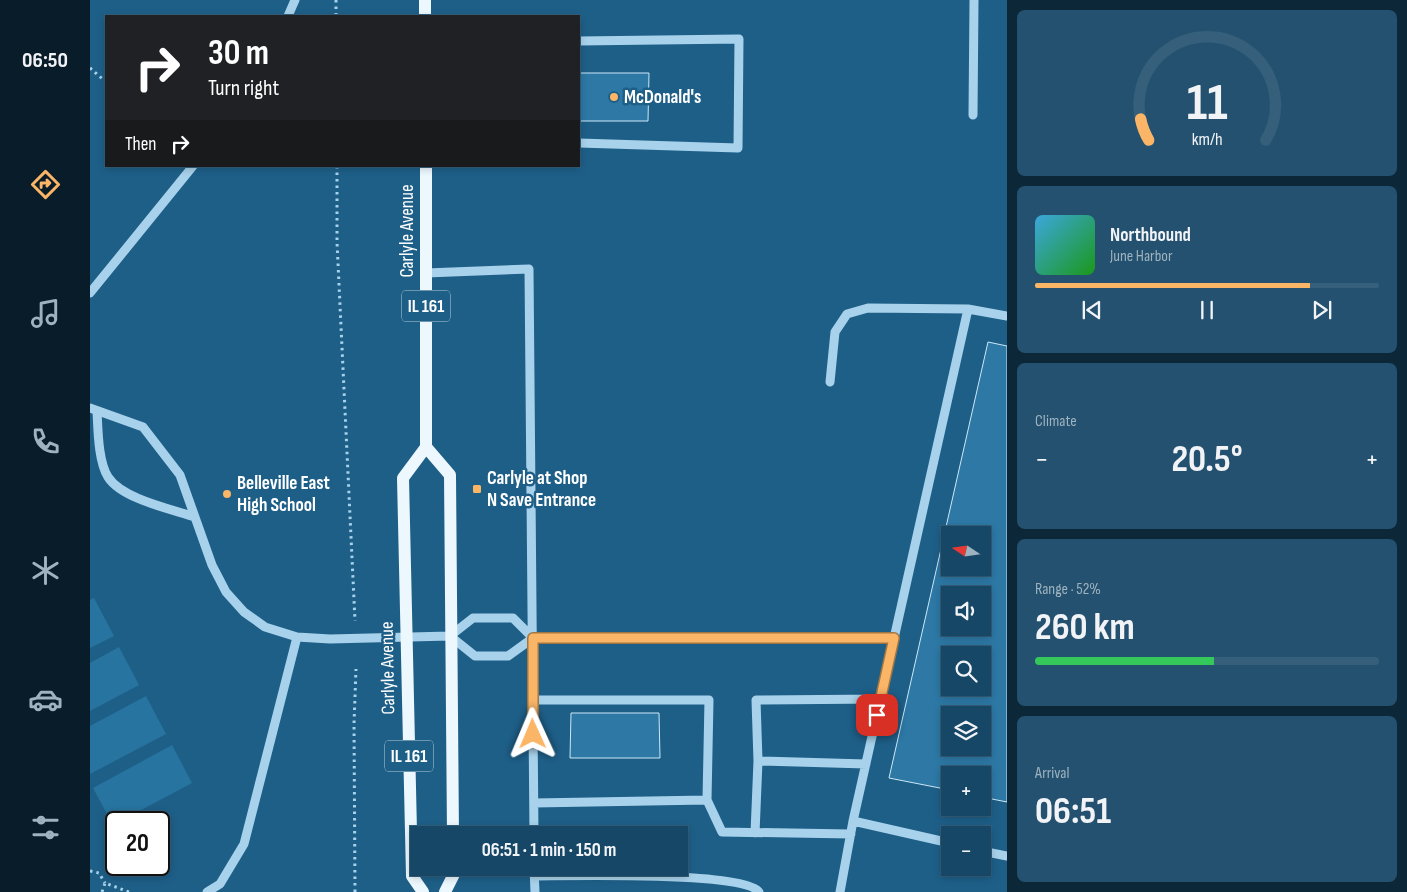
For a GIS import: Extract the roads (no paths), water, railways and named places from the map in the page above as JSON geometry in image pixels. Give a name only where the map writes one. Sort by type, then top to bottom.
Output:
[{"type":"main road","points":[[425,0],[425,15]]},
{"type":"main road","name":"Carlyle Avenue","points":[[423,892],[412,876],[405,636],[403,478],[426,447],[426,167]]},
{"type":"main road","name":"IL 161","points":[[426,447],[450,475],[453,826]]},
{"type":"main road","points":[[445,892],[453,876]]},
{"type":"street","points":[[288,15],[295,0]]},
{"type":"street","points":[[973,115],[974,0]]},
{"type":"street","points":[[580,41],[739,38],[738,148],[580,143]]},
{"type":"street","points":[[90,293],[191,167]]},
{"type":"street","points":[[426,274],[529,269],[534,826]]},
{"type":"street","points":[[830,382],[835,332],[847,314],[868,308],[968,310],[1007,316]]},
{"type":"street","points":[[840,892],[853,821],[968,310]]},
{"type":"street","points":[[195,517],[126,493],[108,476],[101,453],[93,410],[143,427],[180,475],[220,580],[234,602],[265,627],[297,637],[356,639],[450,636],[473,618],[513,618],[533,638]]},
{"type":"street","points":[[450,636],[475,656],[508,656],[533,638],[894,638]]},
{"type":"street","points":[[207,892],[220,884],[244,844],[297,637]]},
{"type":"street","points":[[755,833],[758,761],[756,700],[880,699]]},
{"type":"street","points":[[533,700],[708,700],[708,800],[722,832],[851,834]]},
{"type":"street","points":[[758,761],[866,764]]},
{"type":"street","points":[[534,803],[708,800]]},
{"type":"street","points":[[853,821],[941,841]]},
{"type":"street","points":[[991,853],[1007,856]]},
{"type":"street","points":[[534,876],[535,892]]},
{"type":"street","points":[[647,876],[704,878],[740,883],[759,892]]},
{"type":"place","name":"McDonald's","points":[[614,97]]},
{"type":"place","name":"Carlyle at Shop N Save Entrance","points":[[477,489]]},
{"type":"place","name":"Belleville East High School","points":[[227,494]]}]
